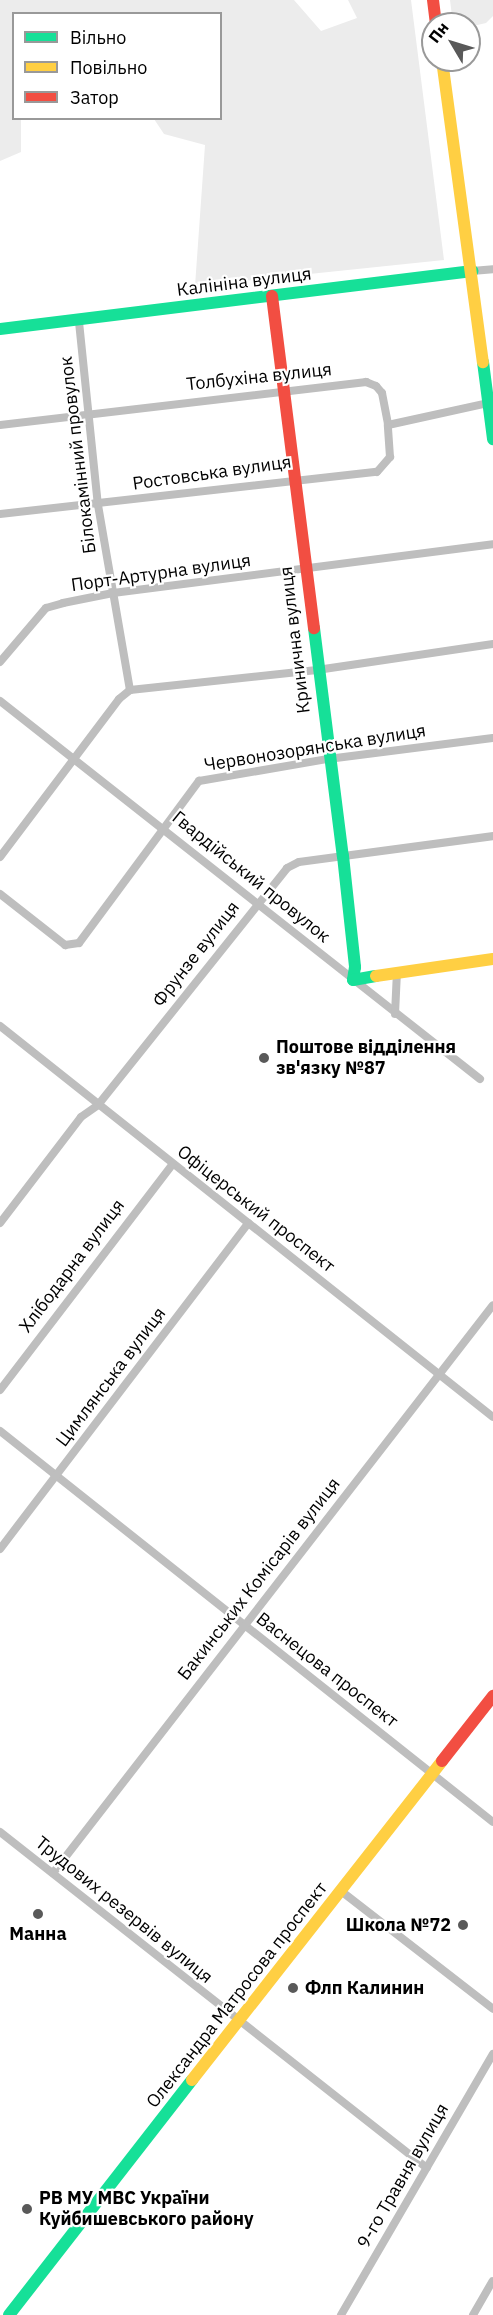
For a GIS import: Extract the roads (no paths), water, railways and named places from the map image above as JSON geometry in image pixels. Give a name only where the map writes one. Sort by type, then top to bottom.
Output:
[{"type":"street","points":[[443,72],[472,271],[493,439]]},
{"type":"street","name":"Калініна вулиця","points":[[0,329],[79,322],[493,268]]},
{"type":"street","name":"Кринична вулиця","points":[[272,296],[328,759],[343,856],[356,967],[353,980]]},
{"type":"street","name":"Білокамінний провулок","points":[[79,322],[86,413],[98,505],[130,690]]},
{"type":"street","name":"Толбухіна вулиця","points":[[0,424],[283,390],[371,383],[382,393],[388,426]]},
{"type":"street","points":[[388,426],[488,403]]},
{"type":"street","name":"Ростовська вулиця","points":[[0,514],[98,505],[294,478],[377,472],[390,457],[388,426]]},
{"type":"street","name":"Порт-Артурна вулиця","points":[[0,662],[46,608],[113,593],[493,544]]},
{"type":"street","points":[[0,857],[119,699],[130,690],[317,670],[493,644]]},
{"type":"street","name":"Гвардійський провулок","points":[[0,701],[165,828],[395,1014],[480,1079]]},
{"type":"street","name":"Червонозорянська вулиця","points":[[0,894],[65,945],[78,943],[199,782],[328,759],[493,738]]},
{"type":"street","name":"Фрунзе вулиця","points":[[0,1223],[81,1117],[98,1105],[257,902],[292,864],[493,836]]},
{"type":"street","points":[[353,980],[493,959]]},
{"type":"street","points":[[395,1014],[397,972]]},
{"type":"street","name":"Офіцерський проспект","points":[[0,1027],[493,1417]]},
{"type":"street","name":"Хлібодарна вулиця","points":[[0,1390],[172,1165]]},
{"type":"street","name":"Цимлянська вулиця","points":[[0,1549],[248,1223]]},
{"type":"street","name":"Бакинських Комісарів вулиця","points":[[53,1873],[493,1305]]},
{"type":"street","name":"Васнецова проспект","points":[[0,1431],[493,1822]]},
{"type":"street","name":"Олександра Матросова проспект","points":[[9,2315],[493,1696]]},
{"type":"street","name":"Трудових резервів вулиця","points":[[0,1832],[238,2022],[427,2168]]},
{"type":"street","points":[[340,1891],[493,2009]]},
{"type":"street","name":"9-го Травня вулиця","points":[[341,2315],[493,2054]]},
{"type":"street","points":[[473,2315],[493,2281]]},
{"type":"place","name":"Поштове відділення зв'язку №87","points":[[264,1058]]},
{"type":"place","name":"Манна","points":[[38,1914]]},
{"type":"place","name":"Школа №72","points":[[463,1925]]},
{"type":"place","name":"Флп Калинин","points":[[293,1988]]},
{"type":"place","name":"РВ МУ МВС України Куйбишевського району","points":[[27,2209]]}]
